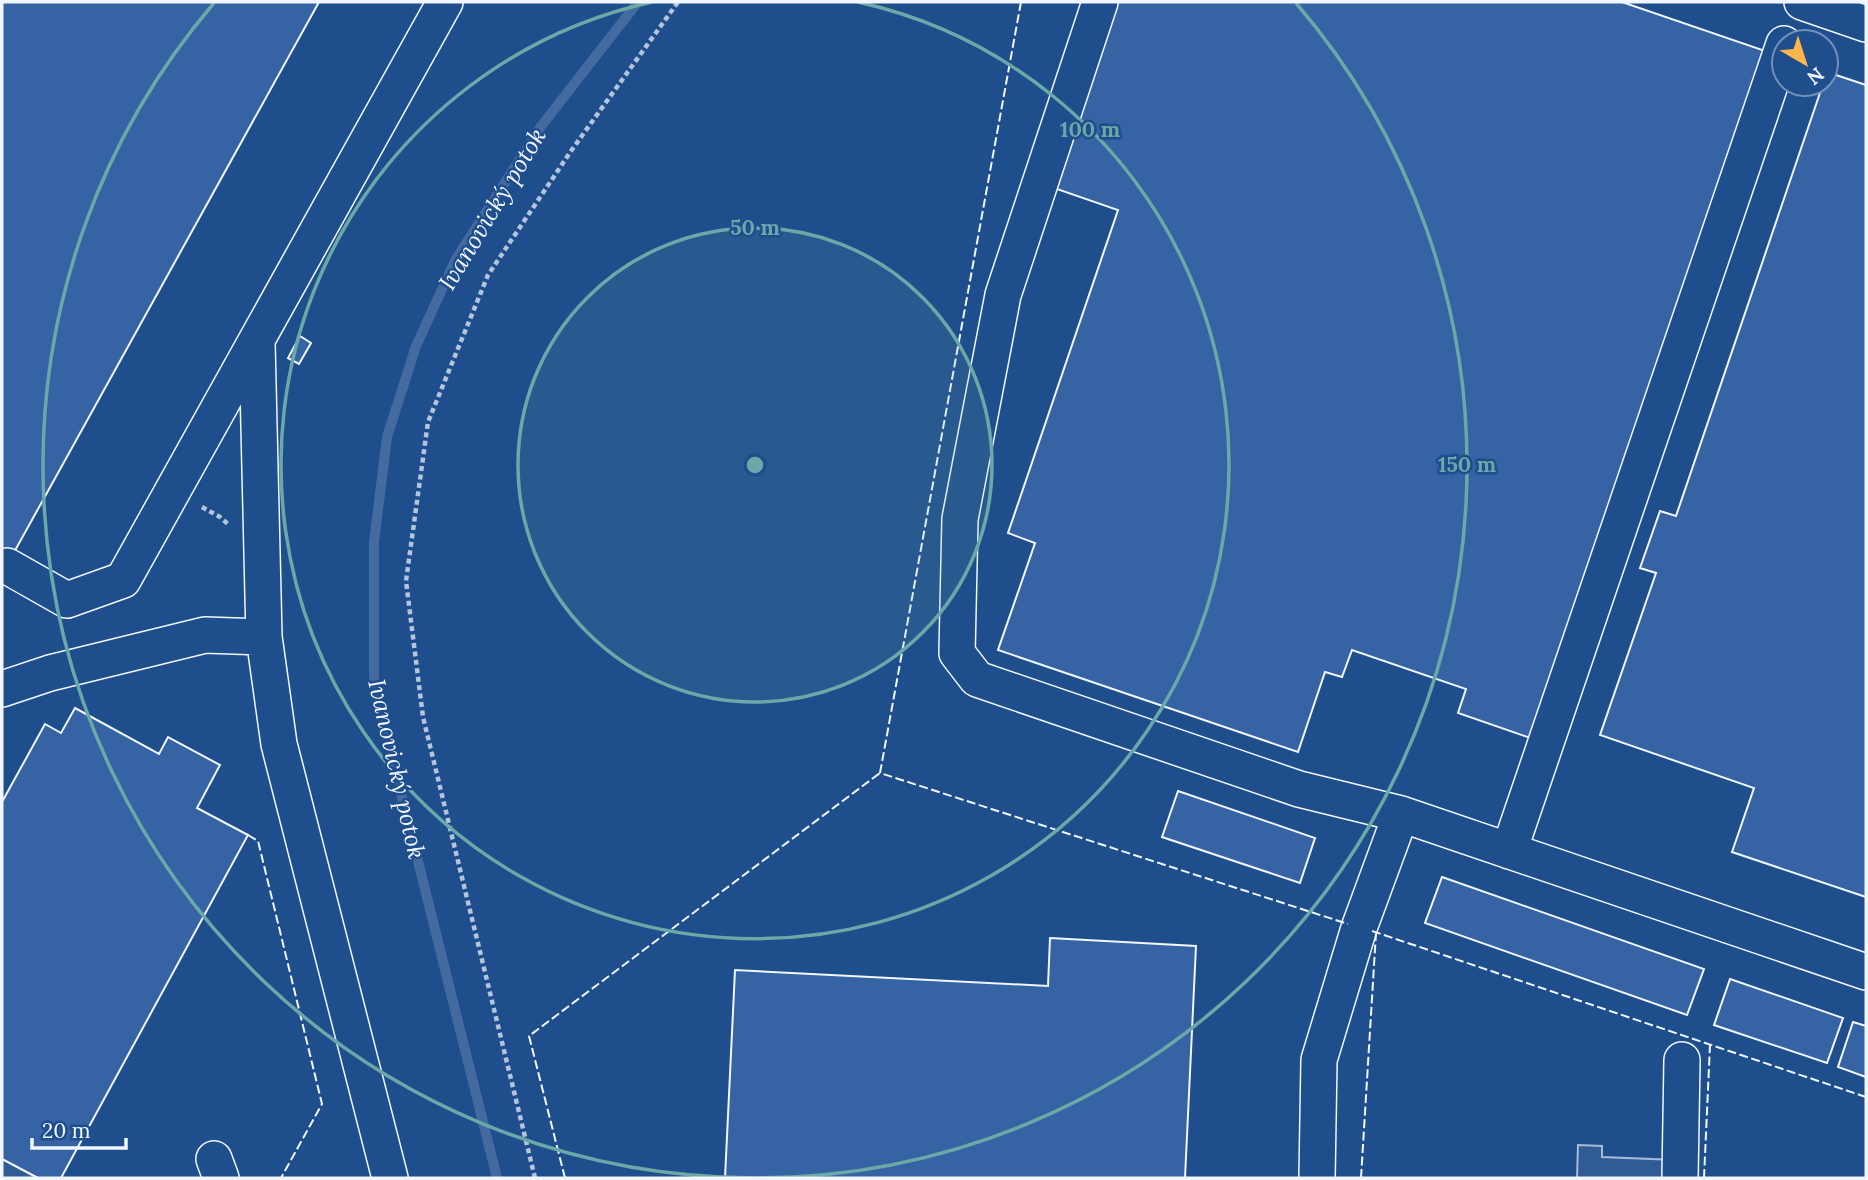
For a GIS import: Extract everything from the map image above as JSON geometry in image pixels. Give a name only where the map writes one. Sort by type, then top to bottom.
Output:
[{"type":"lane","points":[[7,566],[67,600],[123,580],[445,2]]},
{"type":"lane","points":[[1100,2],[1003,295],[960,519],[957,653],[977,679],[1299,789],[1401,814],[1866,972]]},
{"type":"lane","points":[[1790,28],[1800,2],[1866,24]]},
{"type":"lane","points":[[1509,851],[1770,84]]},
{"type":"lane","points":[[257,342],[264,637],[279,744],[390,1178]]},
{"type":"lane","points":[[2,689],[50,673],[205,635],[264,637]]},
{"type":"lane","points":[[1317,1178],[1319,1060],[1359,928],[1401,814]]},
{"type":"lane","points":[[1680,1178],[1682,1060]]},
{"type":"path","points":[[535,1178],[423,717],[406,580],[428,422],[488,275],[571,151],[678,2]]},
{"type":"shaded area","points":[[1578,1145],[1602,1146],[1602,1157],[1676,1160],[1676,1178],[1577,1178]]},
{"type":"shaded area","points":[[2,1159],[38,1178],[2,1178]]},
{"type":"building","points":[[2,2],[319,2],[2,574]]},
{"type":"building","points":[[1114,2],[1622,2],[1770,53],[1770,75],[1542,742],[1458,713],[1466,689],[1352,650],[1342,677],[1325,672],[1298,752],[998,650],[1035,543],[1008,533],[1118,210],[1051,187]]},
{"type":"building","points":[[1840,76],[1866,85],[1866,897],[1732,852],[1754,788],[1600,735],[1656,573],[1640,568],[1660,511],[1676,516],[1818,98],[1840,98]]},
{"type":"building","points":[[300,336],[311,343],[299,364],[288,358]]},
{"type":"building","points":[[75,708],[159,754],[168,737],[220,765],[197,808],[248,835],[61,1178],[38,1178],[2,1159],[2,802],[45,724],[61,733]]},
{"type":"building","points":[[1178,791],[1315,838],[1300,883],[1162,837]]},
{"type":"building","points":[[1442,877],[1704,969],[1687,1015],[1425,923]]},
{"type":"building","points":[[1050,938],[1196,946],[1185,1178],[725,1178],[735,970],[1048,986]]},
{"type":"building","points":[[1730,979],[1843,1018],[1827,1063],[1714,1025]]},
{"type":"building","points":[[1853,1022],[1866,1026],[1866,1077],[1838,1067]]},
{"type":"waterway","name":"Ivanovický potok","points":[[497,1178],[374,685],[374,542],[387,437],[416,346],[456,259],[542,125],[638,2]]},
{"type":"fence","points":[[1021,2],[880,773],[1348,924]]},
{"type":"fence","points":[[565,1178],[529,1036],[880,773]]},
{"type":"fence","points":[[248,835],[258,841],[322,1104],[281,1178]]},
{"type":"fence","points":[[1372,931],[1866,1097]]},
{"type":"fence","points":[[1361,1178],[1376,933],[1373,932]]},
{"type":"fence","points":[[1704,1178],[1710,1045]]}]
